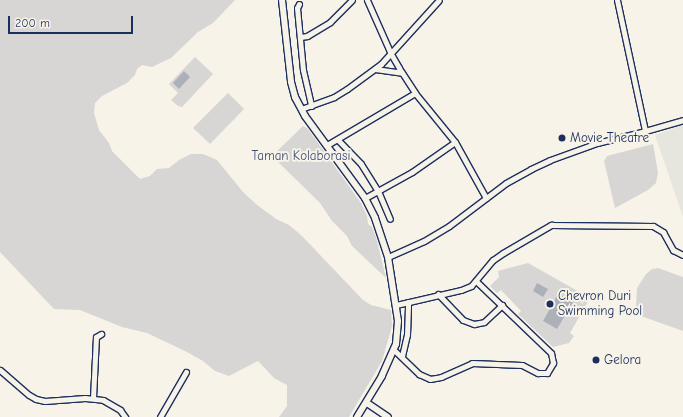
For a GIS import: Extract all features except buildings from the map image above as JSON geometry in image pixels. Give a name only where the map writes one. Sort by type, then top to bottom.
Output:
[{"type":"street","points":[[282,0],[291,82],[301,109],[365,198],[375,218],[388,257],[396,305],[398,332],[394,350],[382,376],[367,403],[357,417]]},
{"type":"street","points":[[301,37],[307,36],[330,22],[352,0]]},
{"type":"street","points":[[367,0],[391,54],[402,73],[415,93],[455,142],[486,198]]},
{"type":"street","points":[[301,109],[311,106],[347,89],[375,68],[391,54],[439,0]]},
{"type":"street","points":[[617,0],[645,131]]},
{"type":"street","points":[[299,4],[297,8],[303,70],[311,106]]},
{"type":"street","points":[[375,68],[402,73]]},
{"type":"street","points":[[327,145],[338,140],[415,93]]},
{"type":"street","points":[[388,257],[449,226],[518,176],[550,160],[597,143],[683,120]]},
{"type":"street","points":[[338,140],[361,164],[378,191],[390,219]]},
{"type":"street","points":[[365,198],[412,172],[455,142]]},
{"type":"street","points":[[396,305],[438,294],[461,290],[471,286],[493,260],[551,225],[653,226],[663,232],[673,250],[683,254]]},
{"type":"street","points":[[394,350],[402,356],[419,374],[430,379],[441,377],[472,363],[522,365],[538,373],[547,373],[553,363],[551,353],[476,280]]},
{"type":"street","points":[[438,294],[463,320],[474,324],[484,322],[502,305]]},
{"type":"street","points":[[402,356],[407,334],[408,302]]},
{"type":"street","points":[[93,398],[96,338],[100,334]]},
{"type":"street","points":[[0,370],[29,395],[36,399],[45,401],[93,398],[110,403],[120,410],[125,417]]},
{"type":"street","points":[[160,417],[186,372]]},
{"type":"street","points":[[367,403],[388,417]]},
{"type":"shaded area","points":[[184,71],[190,77],[179,89],[173,83]]},
{"type":"shaded area","points":[[683,125],[683,217],[655,135]]},
{"type":"shaded area","points":[[537,283],[548,289],[543,297],[533,291]]},
{"type":"shaded area","points":[[558,294],[573,302],[557,329],[543,321]]},
{"type":"green space","points":[[0,0],[235,0],[213,23],[198,32],[171,58],[152,67],[142,65],[137,69],[135,75],[127,83],[102,96],[95,103],[94,113],[99,130],[109,143],[112,151],[140,179],[150,176],[157,169],[169,168],[179,160],[191,154],[203,154],[217,160],[243,192],[276,219],[289,225],[301,235],[363,300],[371,305],[391,310],[392,326],[382,361],[349,417],[279,417],[287,406],[287,385],[274,378],[258,361],[229,376],[215,371],[203,361],[147,333],[122,327],[80,310],[54,309],[0,252]]},
{"type":"green space","points":[[195,57],[213,74],[182,107],[178,106],[171,100],[178,93],[169,84]]},
{"type":"green space","points":[[228,93],[244,109],[210,144],[193,128]]},
{"type":"green space","name":"Taman Kolaborasi","points":[[303,126],[308,129],[361,203],[367,216],[368,224],[372,227],[376,237],[386,278],[352,246],[347,236],[332,221],[320,203],[272,156]]},
{"type":"green space","points":[[653,144],[658,173],[656,183],[648,190],[615,208],[604,161],[607,156]]},
{"type":"green space","name":"Chevron Duri Swimming Pool","points":[[528,263],[590,298],[570,333],[574,336],[569,343],[553,347],[518,314],[521,311],[501,290],[497,293],[490,286],[499,277],[498,271]]},
{"type":"green space","points":[[658,268],[683,277],[683,331],[641,316],[638,312],[636,305],[637,288],[646,274],[652,269]]},
{"type":"place","name":"Movie Theatre","points":[[562,138]]},
{"type":"place","name":"Chevron Duri Swimming Pool","points":[[550,304]]},
{"type":"place","name":"Gelora","points":[[596,360]]}]
